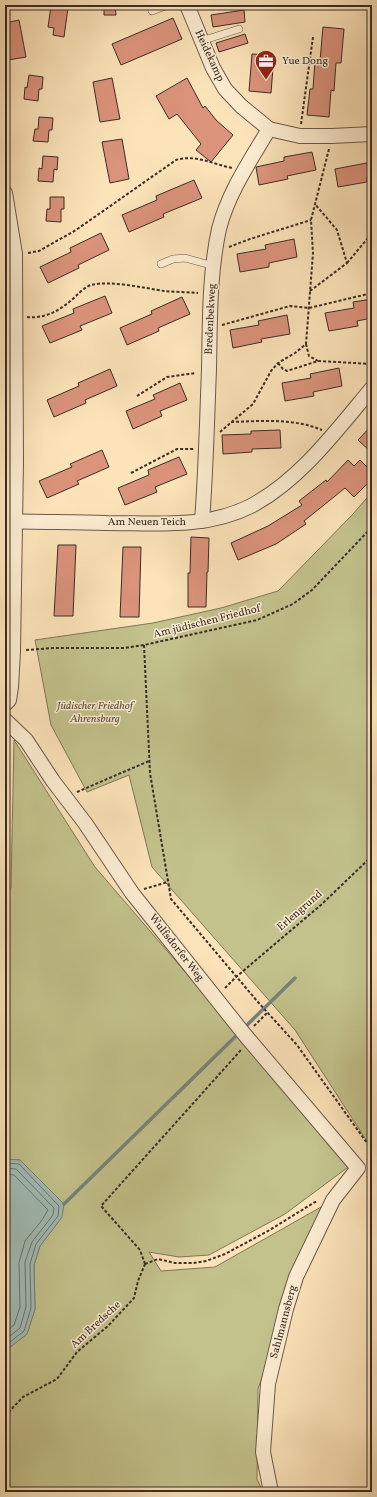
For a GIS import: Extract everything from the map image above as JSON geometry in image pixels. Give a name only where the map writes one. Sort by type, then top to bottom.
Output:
[{"type":"street","name":"Heidekamp","points":[[187,5],[213,68],[225,89],[241,106],[269,129],[300,136],[372,134]]},
{"type":"street","name":"Bredenbekweg","points":[[202,521],[201,449],[215,260],[219,229],[229,200],[244,170],[269,129]]},
{"type":"street","points":[[5,193],[15,254],[10,279],[16,316],[10,363],[16,461],[10,521],[13,651],[11,687],[8,700],[5,704]]},
{"type":"street","name":"Am Neuen Teich","points":[[10,521],[181,524],[221,518],[251,506],[282,485],[334,435],[372,388]]},
{"type":"street","name":"Wulfsdorfer Weg","points":[[5,720],[26,740],[53,781],[66,797],[132,892],[245,1035],[358,1168]]},
{"type":"street","name":"Sahlmannsberg","points":[[271,1492],[263,1452],[268,1384],[286,1309],[296,1277],[333,1200],[358,1168]]},
{"type":"lane","points":[[152,11],[168,5]]},
{"type":"lane","points":[[201,40],[239,29]]},
{"type":"lane","points":[[161,264],[173,259],[185,258],[215,260]]},
{"type":"path","points":[[300,127],[313,37]]},
{"type":"path","points":[[318,361],[309,356],[306,344],[313,253],[311,220],[332,136]]},
{"type":"path","points":[[15,254],[39,251],[76,230],[176,160],[190,158],[233,168]]},
{"type":"path","points":[[315,204],[337,230],[347,262]]},
{"type":"path","points":[[215,260],[250,239],[311,220]]},
{"type":"path","points":[[310,291],[347,262],[368,238],[372,236]]},
{"type":"path","points":[[16,316],[34,318],[49,315],[62,308],[83,289],[90,285],[122,285],[165,291],[201,293]]},
{"type":"path","points":[[210,328],[290,306],[309,308],[372,293]]},
{"type":"path","points":[[131,473],[177,449],[201,449],[222,428],[253,404],[271,371],[278,363],[295,353],[306,344]]},
{"type":"path","points":[[278,363],[283,369],[288,371],[318,361],[372,364]]},
{"type":"path","points":[[137,396],[167,377],[197,372]]},
{"type":"path","points":[[231,422],[279,420],[308,424],[334,435]]},
{"type":"path","name":"Am jüdischen Friedhof","points":[[13,651],[53,648],[124,648],[257,620],[293,604],[312,590],[372,527]]},
{"type":"path","points":[[144,645],[150,774],[171,899],[267,1013],[297,1045],[372,1150]]},
{"type":"path","points":[[66,797],[149,761]]},
{"type":"path","name":"Erlengrund","points":[[216,998],[236,977],[322,904],[372,856]]},
{"type":"path","points":[[132,892],[168,882]]},
{"type":"path","points":[[245,1035],[267,1013]]},
{"type":"path","points":[[241,1050],[101,1206],[140,1250],[145,1264],[158,1259],[193,1263],[225,1254],[262,1234],[314,1202],[333,1200]]},
{"type":"path","name":"Am Bredsche","points":[[5,1416],[23,1397],[58,1379],[77,1352],[108,1326],[134,1298],[138,1281],[145,1264]]},
{"type":"green space","name":"Jüdischer Friedhof Ahrensburg","points":[[372,492],[372,1149],[295,1030],[152,867],[129,775],[87,792],[51,725],[35,640],[153,623],[221,608],[278,591],[353,514]]},
{"type":"green space","points":[[14,740],[95,867],[351,1165],[285,1214],[209,1255],[179,1257],[149,1252],[161,1271],[215,1267],[321,1207],[258,1389],[257,1479],[263,1492],[5,1492],[5,1351],[27,1334],[35,1309],[34,1265],[40,1246],[62,1217],[20,1160],[5,1159],[5,889],[11,888]]},
{"type":"water","points":[[5,1159],[20,1160],[64,1204],[62,1217],[40,1246],[34,1265],[35,1309],[27,1334],[5,1351]]},
{"type":"building","points":[[104,5],[115,5],[116,15],[104,15]]},
{"type":"building","points":[[51,6],[68,8],[64,37],[53,35],[54,28],[48,27]]},
{"type":"building","points":[[244,10],[245,22],[213,27],[211,15]]},
{"type":"building","points":[[173,18],[182,39],[121,65],[112,44]]},
{"type":"building","points":[[19,20],[26,57],[8,60],[5,48],[5,23]]},
{"type":"building","points":[[323,27],[344,29],[341,63],[336,63],[334,91],[331,90],[329,117],[307,115],[310,89],[313,89],[315,61],[320,61]]},
{"type":"building","points":[[245,34],[248,43],[219,52],[216,43]]},
{"type":"building","points":[[252,54],[274,55],[271,93],[249,91]]},
{"type":"building","points":[[29,75],[43,77],[42,89],[39,89],[38,101],[24,99],[25,87],[27,88]]},
{"type":"building","points":[[112,78],[120,119],[100,122],[93,82]]},
{"type":"building","points":[[187,78],[203,108],[205,106],[216,120],[233,135],[211,162],[196,150],[201,144],[177,114],[169,119],[156,96]]},
{"type":"building","points":[[39,117],[53,118],[52,130],[49,130],[48,142],[33,141],[35,129],[38,129]]},
{"type":"building","points":[[122,139],[129,179],[110,183],[102,142]]},
{"type":"building","points":[[312,152],[316,170],[287,176],[288,179],[259,185],[256,167],[284,161],[284,157]]},
{"type":"building","points":[[43,156],[58,157],[57,170],[54,169],[53,182],[38,181],[39,168],[42,169]]},
{"type":"building","points":[[372,162],[372,176],[367,177],[367,182],[338,187],[335,169]]},
{"type":"building","points":[[194,180],[202,198],[163,214],[164,217],[129,232],[122,215],[157,200],[156,196]]},
{"type":"building","points":[[50,197],[64,197],[64,209],[61,209],[61,222],[46,221],[47,209],[50,209]]},
{"type":"building","points":[[101,233],[109,250],[78,265],[79,268],[48,283],[40,267],[71,252],[70,248]]},
{"type":"building","points":[[294,239],[297,257],[269,263],[269,267],[240,272],[237,254],[266,249],[265,245]]},
{"type":"building","points":[[105,296],[112,313],[80,326],[82,330],[50,343],[42,326],[74,313],[73,309]]},
{"type":"building","points":[[182,297],[190,314],[158,328],[159,331],[127,345],[120,328],[152,314],[151,311]]},
{"type":"building","points":[[372,299],[372,318],[357,321],[358,326],[329,331],[325,313],[354,308],[353,302]]},
{"type":"building","points":[[287,315],[290,334],[261,339],[262,342],[233,348],[230,330],[259,325],[258,321]]},
{"type":"building","points":[[339,368],[342,386],[313,392],[314,396],[285,401],[282,383],[311,378],[310,374]]},
{"type":"building","points":[[110,369],[117,386],[85,400],[86,403],[54,417],[47,400],[79,386],[78,383]]},
{"type":"building","points":[[180,383],[187,400],[160,411],[162,416],[133,429],[126,411],[155,399],[153,395]]},
{"type":"building","points":[[372,425],[372,453],[358,440]]},
{"type":"building","points":[[280,430],[281,448],[252,449],[252,452],[223,454],[222,435],[251,434],[251,431]]},
{"type":"building","points":[[102,450],[109,467],[77,481],[79,484],[47,498],[39,481],[72,467],[70,464]]},
{"type":"building","points":[[179,457],[187,474],[155,487],[157,492],[125,505],[118,488],[149,475],[148,470]]},
{"type":"building","points":[[348,460],[354,466],[360,460],[372,472],[372,479],[354,497],[345,488],[304,521],[306,524],[276,544],[238,560],[231,543],[268,526],[302,505],[299,501],[326,480],[327,482]]},
{"type":"building","points":[[191,537],[209,538],[206,607],[188,607],[188,573],[190,573]]},
{"type":"building","points":[[58,545],[76,545],[73,616],[54,616]]},
{"type":"building","points":[[123,547],[141,547],[139,617],[120,617]]},
{"type":"waterway","points":[[244,1028],[295,978]]},
{"type":"waterway","points":[[64,1204],[239,1033]]},
{"type":"place","name":"Yue Dong","points":[[266,80]]}]
